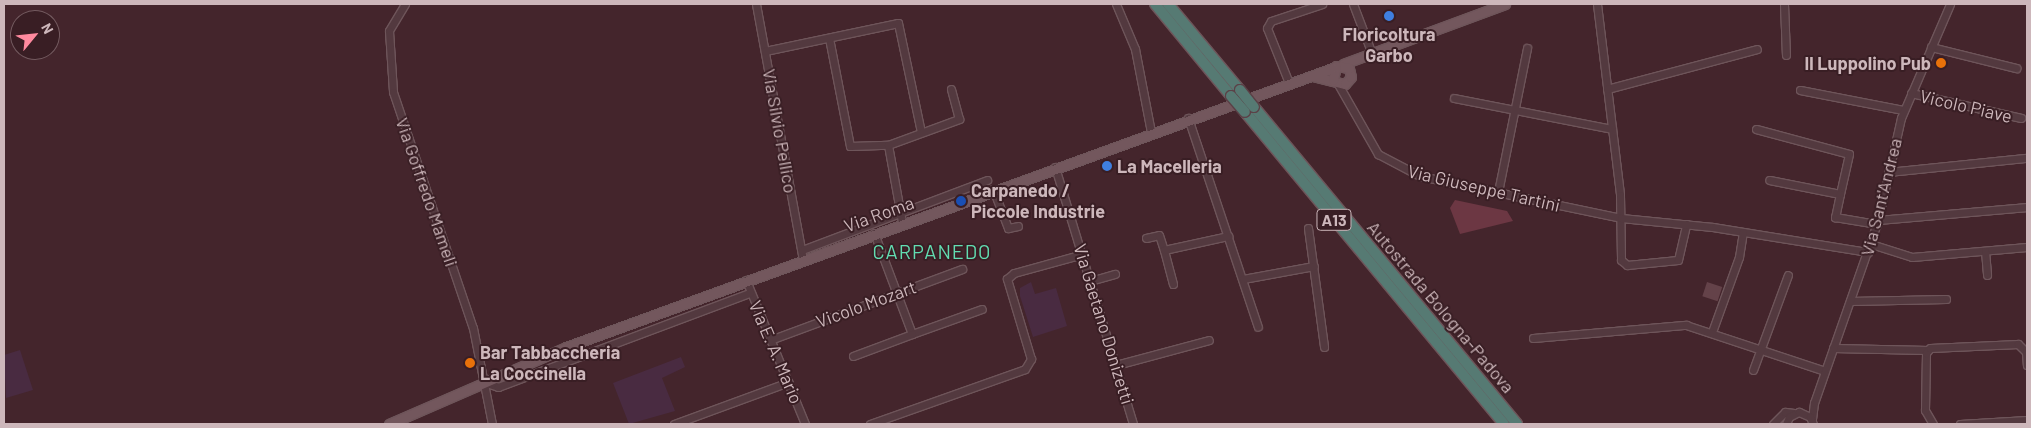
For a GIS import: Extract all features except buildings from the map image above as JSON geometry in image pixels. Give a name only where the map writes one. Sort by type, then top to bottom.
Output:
[{"type":"highway","name":"Autostrada Bologna-Padova","points":[[1155,4],[1236,93]]},
{"type":"highway","name":"Autostrada Bologna-Padova","points":[[1168,4],[1249,110],[1504,424]]},
{"type":"highway","name":"Autostrada Bologna-Padova","points":[[1249,110],[1430,319],[1517,424]]},
{"type":"main road","points":[[1351,77],[1343,64],[1505,4]]},
{"type":"main road","points":[[1333,68],[1336,82],[1351,77],[1369,55]]},
{"type":"main road","name":"Via Roma","points":[[389,424],[483,382],[746,280],[803,254],[874,233],[1188,118],[1343,64]]},
{"type":"main road","name":"Via Roma","points":[[1310,76],[1336,82]]},
{"type":"street","name":"Via Goffredo Mameli","points":[[404,4],[389,31],[393,92],[463,296],[492,424]]},
{"type":"street","name":"Via Silvio Pellico","points":[[756,4],[803,254]]},
{"type":"street","points":[[1116,4],[1135,49],[1151,132]]},
{"type":"street","points":[[1289,83],[1267,28],[1270,21],[1322,4]]},
{"type":"street","points":[[1353,4],[1369,55]]},
{"type":"street","points":[[1597,4],[1621,218],[1621,260],[1627,265],[1678,260],[1686,224]]},
{"type":"street","points":[[1784,4],[1786,54]]},
{"type":"street","name":"Via Sant'Andrea","points":[[1814,422],[1814,403],[1824,371],[1871,244],[1904,110],[1950,4]]},
{"type":"street","points":[[765,51],[898,23],[921,132]]},
{"type":"street","points":[[829,38],[850,146],[888,145],[960,119],[951,89]]},
{"type":"street","points":[[1931,46],[2016,68]]},
{"type":"street","points":[[1498,192],[1527,48]]},
{"type":"street","points":[[1607,89],[1757,49]]},
{"type":"street","name":"Via Giuseppe Tartini","points":[[1350,104],[1351,77]]},
{"type":"street","name":"Via Giuseppe Tartini","points":[[1336,82],[1350,104],[1365,136],[1386,161],[1420,176],[1621,218],[1686,224],[1868,252]]},
{"type":"street","points":[[1800,90],[1904,110]]},
{"type":"street","name":"Vicolo Piave","points":[[1911,93],[2021,118]]},
{"type":"street","points":[[1454,98],[1612,129]]},
{"type":"street","points":[[1597,126],[1610,115]]},
{"type":"street","points":[[1188,118],[1258,327]]},
{"type":"street","points":[[1756,129],[1848,154],[1835,217],[1877,222],[2027,207]]},
{"type":"street","points":[[888,145],[902,222]]},
{"type":"street","points":[[1888,172],[2027,158]]},
{"type":"street","name":"Via Gaetano Donizetti","points":[[1055,167],[1083,254],[1133,424]]},
{"type":"street","name":"Via Roma","points":[[803,254],[900,213],[987,180]]},
{"type":"street","points":[[1769,180],[1840,194]]},
{"type":"street","points":[[993,189],[1008,228],[1018,226]]},
{"type":"street","points":[[1308,228],[1324,347]]},
{"type":"street","points":[[1712,332],[1738,257],[1743,232]]},
{"type":"street","points":[[874,233],[912,334]]},
{"type":"street","points":[[1146,238],[1159,235],[1173,284]]},
{"type":"street","points":[[1164,250],[1228,236]]},
{"type":"street","points":[[1871,244],[1912,257],[2027,248]]},
{"type":"street","points":[[1985,251],[1988,275]]},
{"type":"street","points":[[870,424],[1025,368],[1030,359],[1007,279],[1014,273],[1083,254]]},
{"type":"street","points":[[1243,279],[1314,266]]},
{"type":"street","name":"Vicolo Mozart","points":[[770,340],[962,269]]},
{"type":"street","points":[[1090,280],[1114,274]]},
{"type":"street","points":[[1753,370],[1788,274]]},
{"type":"street","name":"Via E. A. Mario","points":[[746,280],[805,424]]},
{"type":"street","name":"Via Roma","points":[[483,382],[498,387],[750,293]]},
{"type":"street","points":[[1850,302],[1946,299]]},
{"type":"street","points":[[853,356],[982,309]]},
{"type":"street","points":[[1533,338],[1686,325],[1761,348],[1824,371]]},
{"type":"street","points":[[1116,366],[1209,340]]},
{"type":"street","points":[[1833,348],[1928,350],[2018,344],[2026,352],[2027,365]]},
{"type":"street","points":[[1928,350],[1925,410],[1933,424]]},
{"type":"street","points":[[674,424],[789,382]]},
{"type":"street","points":[[1786,424],[1798,413],[1814,403]]},
{"type":"street","points":[[1773,424],[1785,412],[1798,413],[1814,422]]},
{"type":"street","points":[[1960,424],[2027,420]]},
{"type":"shaded area","points":[[1455,200],[1507,211],[1513,221],[1460,234],[1450,208]]},
{"type":"shaded area","points":[[1031,282],[1035,294],[1056,288],[1067,326],[1033,337],[1020,296],[1020,288]]},
{"type":"shaded area","points":[[20,350],[33,390],[6,398],[4,355]]},
{"type":"shaded area","points":[[681,357],[685,367],[662,378],[675,411],[629,424],[613,383]]},
{"type":"place","name":"Floricoltura Garbo","points":[[1389,16]]},
{"type":"place","name":"Il Luppolino Pub","points":[[1941,63]]},
{"type":"place","name":"La Macelleria","points":[[1107,166]]},
{"type":"place","name":"Carpanedo / Piccole Industrie","points":[[961,201]]},
{"type":"place","name":"Bar Tabbaccheria La Coccinella","points":[[470,363]]},
{"type":"district","name":"CARPANEDO","points":[[932,251]]}]
